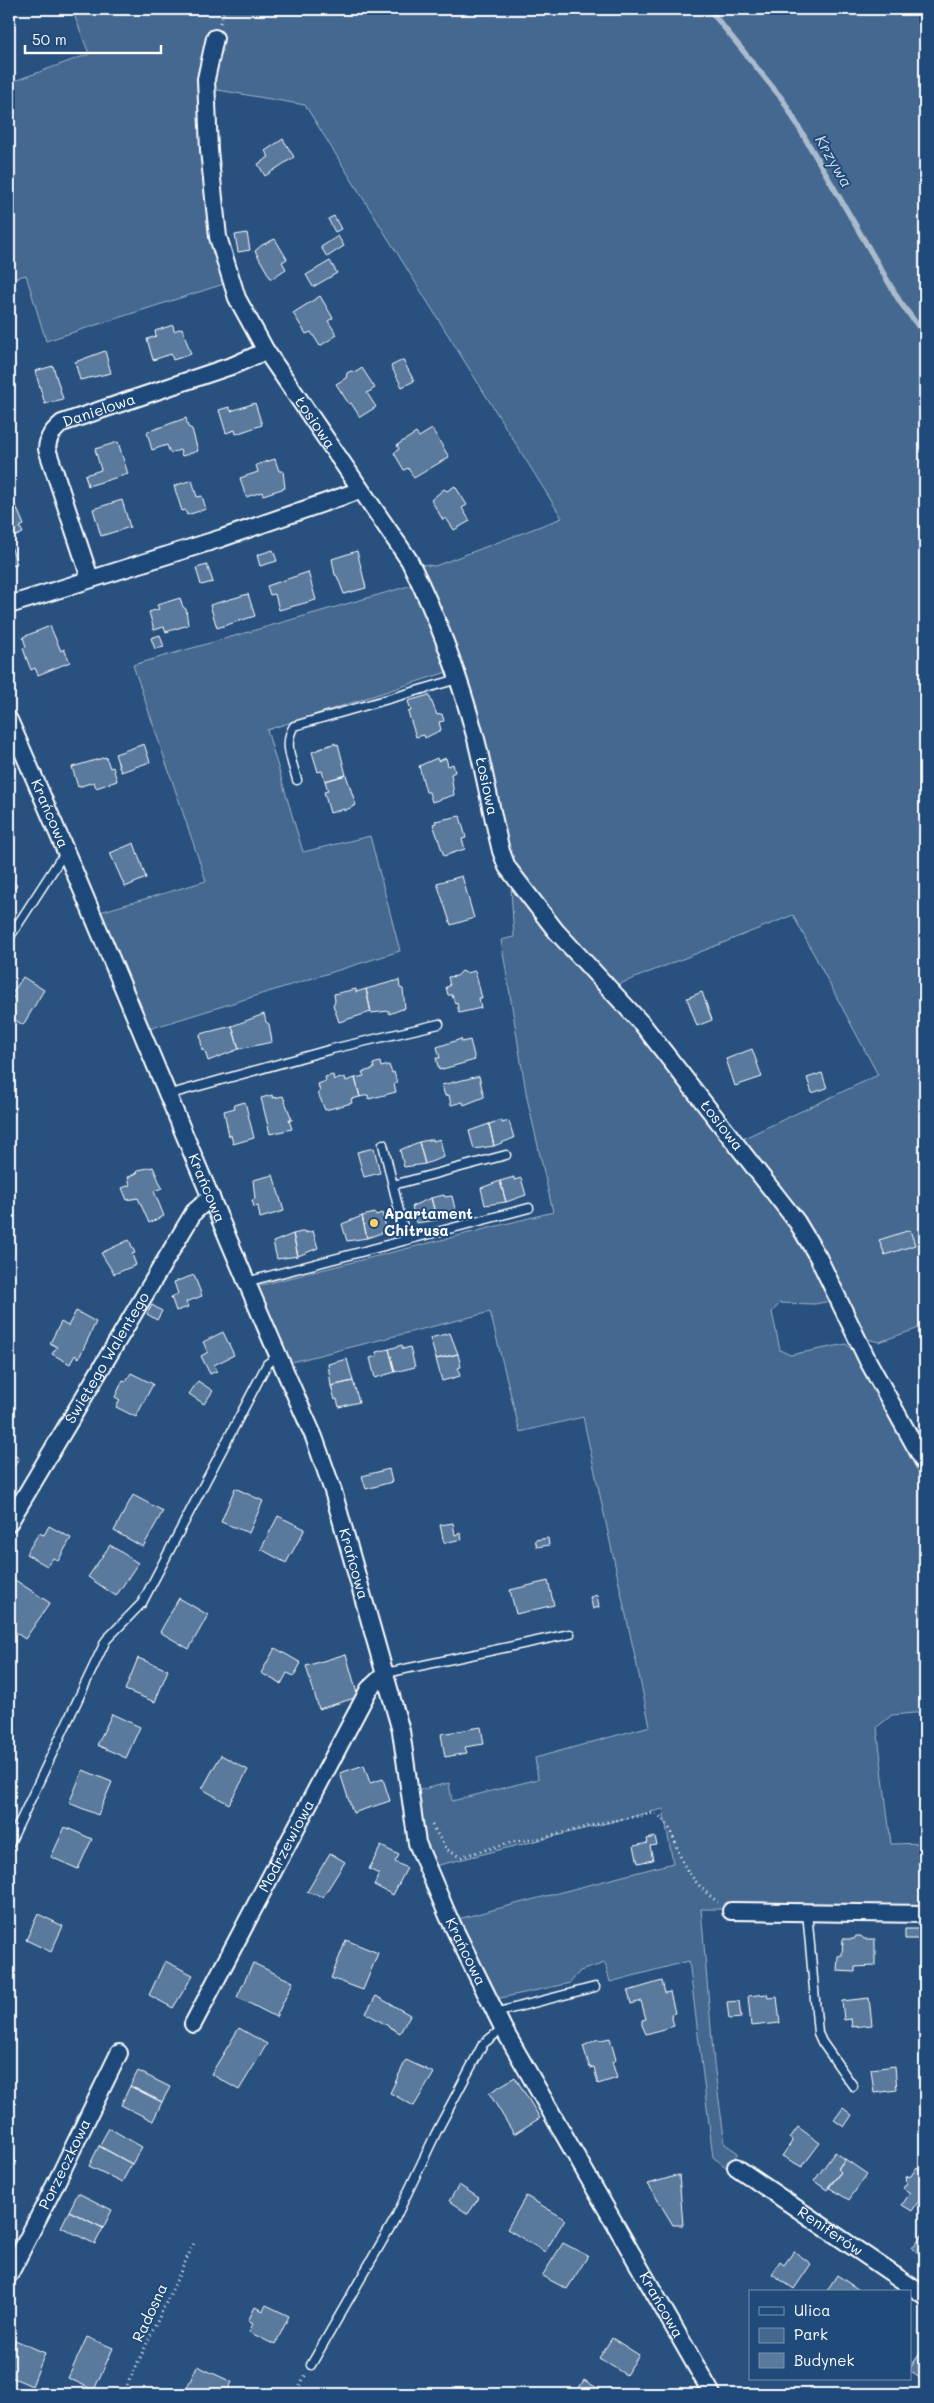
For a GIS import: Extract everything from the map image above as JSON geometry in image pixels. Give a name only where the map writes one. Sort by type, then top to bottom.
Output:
[{"type":"street","name":"Łosiowa","points":[[215,38],[206,79],[209,150],[218,237],[237,298],[266,351],[409,560],[423,588],[458,679],[476,738],[501,851],[507,867],[556,931],[643,1025],[798,1222],[818,1257],[868,1361],[924,1458]]},
{"type":"street","name":"Danielowa","points":[[90,578],[47,449],[48,439],[53,431],[62,423],[234,365],[266,351]]},
{"type":"street","points":[[9,605],[222,538],[361,490]]},
{"type":"street","name":"Krańcowa","points":[[9,720],[68,854],[246,1282],[314,1437],[333,1491],[386,1673],[406,1760],[413,1828],[424,1861],[448,1916],[503,2028],[712,2394]]},
{"type":"street","name":"Świętego Walentego","points":[[9,1523],[194,1212],[211,1197]]},
{"type":"street","name":"Modrzewiowa","points":[[193,2024],[369,1689],[386,1673]]},
{"type":"street","points":[[730,1911],[925,1914]]},
{"type":"street","name":"Porzeczkowa","points":[[9,2275],[56,2186],[119,2053]]},
{"type":"street","name":"Reniferów","points":[[736,2167],[925,2296]]},
{"type":"lane","points":[[297,780],[288,746],[288,735],[294,726],[458,679]]},
{"type":"lane","points":[[9,938],[59,861],[68,854]]},
{"type":"lane","points":[[167,1095],[332,1049],[439,1024]]},
{"type":"lane","points":[[382,1144],[406,1240]]},
{"type":"lane","points":[[393,1184],[506,1155]]},
{"type":"lane","points":[[246,1282],[529,1208]]},
{"type":"lane","points":[[9,1845],[106,1640],[142,1604],[267,1364],[278,1356]]},
{"type":"lane","points":[[386,1673],[570,1634]]},
{"type":"lane","points":[[807,1912],[818,2033],[822,2042],[853,2086]]},
{"type":"lane","points":[[495,2013],[595,1987]]},
{"type":"lane","points":[[311,2365],[395,2218],[436,2133],[483,2044],[503,2028]]},
{"type":"path","points":[[411,1808],[420,1810],[432,1824],[446,1849],[460,1857],[516,1841],[544,1838],[601,1822],[654,1813],[665,1820],[685,1867],[694,1880],[709,1895],[730,1911]]},
{"type":"path","name":"Radosna","points":[[123,2394],[195,2241]]},
{"type":"path","points":[[295,2394],[311,2365]]},
{"type":"green space","points":[[72,9],[925,9],[925,1326],[879,1342],[860,1337],[740,1140],[878,1075],[793,915],[612,987],[515,868],[420,564],[435,566],[562,518],[305,105],[218,90],[210,95],[227,283],[46,341],[26,275],[9,280],[9,83],[89,54]]},
{"type":"green space","points":[[416,584],[447,672],[267,730],[303,852],[370,836],[400,951],[149,1029],[100,912],[206,881],[133,665]]},
{"type":"green space","points":[[518,889],[638,1029],[793,1223],[835,1300],[815,1304],[780,1303],[772,1312],[780,1350],[790,1355],[846,1344],[864,1361],[925,1477],[925,1712],[892,1715],[877,1727],[891,1844],[925,1843],[925,1910],[701,1909],[714,2064],[725,2144],[738,2153],[727,2168],[713,2157],[689,1961],[610,1982],[605,1963],[580,1971],[570,1983],[496,1999],[458,1919],[673,1863],[663,1809],[435,1866],[420,1819],[419,1790],[449,1783],[452,1801],[538,1779],[535,1758],[650,1726],[583,1417],[520,1432],[490,1312],[288,1363],[257,1286],[553,1212],[527,1098],[501,940],[514,937],[511,890]]},
{"type":"building","points":[[283,139],[294,157],[265,176],[258,164],[269,157],[265,151]]},
{"type":"building","points":[[334,216],[341,229],[335,232],[328,219]]},
{"type":"building","points":[[247,233],[250,250],[238,252],[235,235]]},
{"type":"building","points":[[338,236],[344,246],[327,257],[321,247]]},
{"type":"building","points":[[275,239],[287,259],[282,262],[286,269],[271,279],[255,251],[262,245]]},
{"type":"building","points":[[330,261],[337,273],[313,287],[306,275]]},
{"type":"building","points":[[320,296],[333,318],[328,321],[337,335],[320,346],[311,332],[306,334],[293,313]]},
{"type":"building","points":[[173,325],[174,331],[182,328],[191,354],[173,360],[171,354],[153,360],[147,339],[156,336],[155,331]]},
{"type":"building","points":[[105,351],[111,373],[80,380],[75,362]]},
{"type":"building","points":[[403,360],[414,381],[402,387],[391,366]]},
{"type":"building","points":[[53,366],[63,399],[45,404],[35,371]]},
{"type":"building","points":[[362,368],[375,388],[367,393],[376,407],[360,417],[336,384],[346,378],[347,373],[351,371],[356,372]]},
{"type":"building","points":[[255,403],[262,425],[236,434],[235,430],[226,433],[219,410],[229,407],[231,411]]},
{"type":"building","points":[[186,418],[188,427],[192,429],[198,451],[182,456],[180,450],[170,453],[167,445],[152,450],[147,432]]},
{"type":"building","points":[[432,429],[449,457],[414,478],[408,468],[404,470],[394,453],[399,449],[397,445],[416,433],[419,437]]},
{"type":"building","points":[[118,442],[128,474],[88,486],[85,475],[101,470],[95,449]]},
{"type":"building","points":[[275,459],[279,471],[283,471],[285,488],[263,495],[262,492],[246,497],[240,478],[258,472],[256,465]]},
{"type":"building","points":[[192,480],[197,497],[202,496],[206,509],[187,515],[185,510],[182,511],[174,486]]},
{"type":"building","points":[[455,486],[467,505],[462,508],[470,521],[454,530],[446,518],[443,520],[431,500],[444,489],[447,491]]},
{"type":"building","points":[[122,500],[130,527],[101,536],[93,509]]},
{"type":"building","points":[[16,506],[24,525],[20,527],[23,533],[9,539],[9,509]]},
{"type":"building","points":[[11,546],[17,564],[9,567],[9,547]]},
{"type":"building","points":[[273,550],[277,561],[260,566],[257,555]]},
{"type":"building","points":[[357,551],[366,588],[344,594],[335,575],[332,559]]},
{"type":"building","points":[[207,565],[213,582],[201,585],[196,568]]},
{"type":"building","points":[[308,572],[316,600],[279,610],[275,594],[270,595],[267,586]]},
{"type":"building","points":[[248,594],[255,616],[217,628],[210,605]]},
{"type":"building","points":[[180,598],[183,607],[186,609],[188,625],[166,632],[164,627],[154,630],[149,612],[159,609],[157,605]]},
{"type":"building","points":[[50,626],[61,651],[64,649],[70,662],[38,675],[35,668],[31,670],[23,648],[26,647],[23,637]]},
{"type":"building","points":[[160,635],[164,647],[155,649],[151,638]]},
{"type":"building","points":[[429,695],[437,715],[442,714],[444,721],[439,722],[441,730],[425,738],[424,735],[416,737],[408,712],[411,711],[408,701]]},
{"type":"building","points":[[335,743],[335,745],[338,744],[346,775],[325,781],[322,771],[318,772],[312,752]]},
{"type":"building","points":[[144,744],[150,762],[121,772],[115,754]]},
{"type":"building","points":[[106,757],[110,768],[113,767],[117,781],[96,788],[94,782],[78,787],[72,767]]},
{"type":"building","points":[[437,758],[438,761],[446,758],[448,766],[453,764],[455,772],[451,774],[454,795],[432,802],[429,792],[426,792],[419,766]]},
{"type":"building","points":[[346,775],[356,805],[344,811],[344,809],[330,813],[324,792],[328,791],[325,781]]},
{"type":"building","points":[[460,816],[466,838],[462,839],[465,849],[444,856],[433,824],[436,823],[435,821]]},
{"type":"building","points":[[134,843],[146,878],[125,887],[110,853]]},
{"type":"building","points":[[462,876],[474,918],[451,925],[437,883]]},
{"type":"building","points":[[9,880],[17,885],[9,898]]},
{"type":"building","points":[[462,971],[466,973],[475,971],[482,998],[479,998],[481,1008],[459,1013],[457,1003],[455,1004],[452,995],[448,995],[446,987],[450,986],[448,977],[457,976]]},
{"type":"building","points":[[23,977],[44,990],[23,1025],[9,1016],[9,1003],[14,997],[11,995]]},
{"type":"building","points":[[399,980],[400,988],[403,989],[405,1008],[389,1014],[389,1011],[371,1013],[366,989]]},
{"type":"building","points":[[356,989],[356,992],[366,989],[371,1012],[339,1022],[333,1005],[335,1001],[334,994]]},
{"type":"building","points":[[702,992],[712,1020],[697,1026],[687,998]]},
{"type":"building","points":[[264,1014],[266,1022],[269,1024],[272,1042],[239,1049],[232,1026]]},
{"type":"building","points":[[232,1026],[239,1049],[208,1061],[205,1051],[202,1050],[200,1034]]},
{"type":"building","points":[[461,1039],[462,1042],[470,1040],[475,1060],[439,1070],[436,1058],[440,1058],[437,1047]]},
{"type":"building","points":[[752,1049],[762,1077],[735,1086],[726,1059]]},
{"type":"building","points":[[380,1062],[381,1067],[389,1065],[392,1073],[394,1072],[397,1083],[394,1084],[396,1092],[369,1099],[368,1095],[360,1097],[355,1078],[364,1076],[362,1072],[374,1069],[373,1064]]},
{"type":"building","points":[[822,1073],[827,1088],[812,1093],[807,1078]]},
{"type":"building","points":[[333,1075],[334,1080],[345,1077],[346,1081],[355,1078],[360,1097],[351,1099],[352,1103],[325,1110],[318,1093],[320,1092],[318,1084],[326,1081],[325,1077]]},
{"type":"building","points":[[479,1076],[484,1097],[464,1105],[463,1102],[451,1105],[449,1095],[445,1096],[442,1085]]},
{"type":"building","points":[[272,1095],[273,1098],[283,1096],[292,1120],[289,1120],[292,1129],[270,1134],[261,1098]]},
{"type":"building","points":[[245,1102],[254,1138],[233,1144],[231,1135],[229,1136],[224,1111],[235,1108],[234,1105]]},
{"type":"building","points":[[502,1120],[502,1123],[509,1121],[514,1138],[494,1146],[489,1124]]},
{"type":"building","points":[[489,1124],[494,1146],[474,1149],[469,1131]]},
{"type":"building","points":[[433,1139],[433,1141],[440,1139],[444,1157],[425,1164],[419,1142]]},
{"type":"building","points":[[419,1142],[425,1164],[404,1167],[400,1150]]},
{"type":"building","points":[[374,1148],[380,1173],[364,1177],[357,1152]]},
{"type":"building","points":[[153,1167],[162,1188],[154,1191],[164,1216],[149,1223],[138,1198],[127,1200],[122,1188],[130,1185],[128,1177],[137,1173],[138,1170]]},
{"type":"building","points":[[273,1175],[284,1211],[260,1218],[258,1206],[254,1207],[252,1200],[255,1199],[253,1180]]},
{"type":"building","points":[[514,1177],[514,1180],[521,1178],[526,1195],[506,1202],[500,1181]]},
{"type":"building","points":[[500,1181],[506,1202],[485,1205],[481,1188]]},
{"type":"building","points":[[444,1195],[445,1197],[452,1196],[456,1213],[437,1220],[431,1198]]},
{"type":"building","points":[[431,1198],[437,1220],[416,1223],[412,1206]]},
{"type":"building","name":"Apartament Chitrusa","points":[[375,1213],[376,1215],[382,1213],[387,1231],[367,1238],[362,1216]]},
{"type":"building","points":[[362,1216],[367,1238],[347,1241],[342,1224]]},
{"type":"building","points":[[910,1230],[915,1245],[885,1255],[879,1240]]},
{"type":"building","points":[[306,1231],[306,1233],[313,1231],[318,1248],[298,1256],[293,1234]]},
{"type":"building","points":[[293,1234],[298,1256],[277,1259],[273,1242]]},
{"type":"building","points":[[129,1240],[135,1253],[132,1254],[136,1265],[114,1274],[101,1253]]},
{"type":"building","points":[[194,1275],[202,1296],[186,1302],[188,1307],[176,1311],[171,1297],[178,1294],[174,1282]]},
{"type":"building","points":[[152,1305],[162,1311],[157,1320],[147,1314]]},
{"type":"building","points":[[76,1311],[96,1322],[79,1358],[75,1355],[70,1364],[52,1354],[57,1347],[50,1343],[61,1322],[68,1326]]},
{"type":"building","points":[[223,1332],[234,1355],[214,1365],[217,1371],[210,1374],[201,1356],[208,1352],[203,1342]]},
{"type":"building","points":[[450,1333],[458,1354],[436,1359],[430,1338]]},
{"type":"building","points":[[402,1345],[403,1349],[410,1347],[415,1367],[395,1372],[389,1349]]},
{"type":"building","points":[[389,1349],[395,1372],[375,1378],[370,1358],[377,1356],[376,1352]]},
{"type":"building","points":[[458,1354],[461,1367],[458,1368],[460,1376],[442,1381],[436,1359]]},
{"type":"building","points":[[347,1359],[353,1381],[331,1386],[328,1364]]},
{"type":"building","points":[[131,1373],[153,1384],[136,1417],[116,1407],[120,1400],[115,1397],[123,1380],[126,1381]]},
{"type":"building","points":[[198,1381],[213,1391],[204,1404],[189,1394]]},
{"type":"building","points":[[353,1381],[359,1402],[339,1407],[331,1386]]},
{"type":"building","points":[[9,1452],[19,1458],[11,1473],[9,1472]]},
{"type":"building","points":[[389,1469],[392,1482],[366,1489],[362,1476]]},
{"type":"building","points":[[235,1488],[263,1501],[249,1533],[221,1522]]},
{"type":"building","points":[[133,1495],[163,1511],[143,1547],[114,1531]]},
{"type":"building","points":[[278,1516],[305,1529],[286,1563],[261,1549]]},
{"type":"building","points":[[453,1523],[455,1535],[460,1533],[462,1539],[444,1543],[440,1525]]},
{"type":"building","points":[[49,1526],[71,1538],[58,1561],[53,1558],[47,1566],[26,1554],[39,1533],[44,1535]]},
{"type":"building","points":[[548,1538],[549,1545],[537,1547],[535,1540]]},
{"type":"building","points":[[110,1545],[138,1563],[116,1596],[88,1577]]},
{"type":"building","points":[[9,1576],[50,1603],[25,1639],[9,1628]]},
{"type":"building","points":[[548,1581],[554,1605],[516,1614],[510,1590]]},
{"type":"building","points":[[597,1595],[599,1607],[593,1609],[590,1597]]},
{"type":"building","points":[[179,1598],[208,1615],[189,1649],[160,1632]]},
{"type":"building","points":[[275,1648],[301,1663],[294,1676],[287,1673],[281,1684],[261,1673]]},
{"type":"building","points":[[346,1654],[358,1697],[319,1709],[306,1666]]},
{"type":"building","points":[[138,1658],[168,1670],[155,1702],[125,1690]]},
{"type":"building","points":[[112,1714],[140,1727],[126,1758],[97,1745]]},
{"type":"building","points":[[481,1727],[484,1744],[465,1747],[467,1753],[445,1757],[441,1734]]},
{"type":"building","points":[[221,1755],[248,1770],[229,1804],[202,1789]]},
{"type":"building","points":[[364,1765],[370,1783],[383,1779],[390,1801],[353,1813],[340,1773]]},
{"type":"building","points":[[83,1770],[112,1782],[98,1815],[69,1803]]},
{"type":"building","points":[[65,1827],[92,1839],[78,1869],[51,1857]]},
{"type":"building","points":[[655,1837],[657,1845],[650,1846],[653,1860],[638,1863],[634,1846],[648,1843],[647,1839]]},
{"type":"building","points":[[381,1846],[399,1855],[395,1862],[407,1868],[393,1895],[374,1885],[379,1874],[369,1869]]},
{"type":"building","points":[[330,1853],[345,1862],[323,1897],[307,1892]]},
{"type":"building","points":[[38,1914],[63,1926],[51,1952],[26,1940]]},
{"type":"building","points":[[905,1929],[919,1929],[919,1939],[905,1939]]},
{"type":"building","points":[[856,1936],[861,1936],[864,1939],[875,1939],[875,1966],[855,1967],[855,1972],[837,1971],[838,1956],[842,1955],[843,1939],[854,1939]]},
{"type":"building","points":[[346,1940],[378,1953],[363,1990],[331,1978]]},
{"type":"building","points":[[165,1961],[193,1975],[173,2008],[149,1995]]},
{"type":"building","points":[[253,1963],[293,1982],[276,2017],[237,1997]]},
{"type":"building","points":[[662,1981],[665,1993],[670,1992],[675,2013],[671,2014],[674,2026],[646,2034],[642,2025],[642,2020],[646,2019],[641,2001],[631,2004],[628,1991]]},
{"type":"building","points":[[767,1994],[768,1998],[777,1997],[780,2023],[751,2026],[748,1996]]},
{"type":"building","points":[[376,1996],[410,2015],[400,2033],[366,2013]]},
{"type":"building","points":[[869,1998],[872,2025],[852,2027],[851,2019],[844,2020],[842,2001]]},
{"type":"building","points":[[739,2001],[741,2018],[729,2019],[727,2002]]},
{"type":"building","points":[[239,2028],[267,2044],[239,2090],[211,2074]]},
{"type":"building","points":[[610,2038],[616,2060],[612,2062],[617,2078],[598,2084],[594,2067],[590,2068],[583,2046],[598,2039]]},
{"type":"building","points":[[406,2060],[434,2073],[414,2106],[390,2093]]},
{"type":"building","points":[[895,2066],[897,2090],[874,2093],[871,2069]]},
{"type":"building","points":[[138,2071],[170,2087],[162,2102],[130,2086]]},
{"type":"building","points":[[515,2077],[540,2118],[514,2134],[489,2093]]},
{"type":"building","points":[[130,2086],[162,2102],[153,2121],[121,2105]]},
{"type":"building","points":[[843,2108],[852,2115],[844,2127],[834,2120]]},
{"type":"building","points":[[798,2127],[820,2143],[802,2167],[782,2156],[793,2140],[790,2138]]},
{"type":"building","points":[[109,2128],[142,2147],[132,2164],[99,2146]]},
{"type":"building","points":[[99,2146],[132,2164],[122,2182],[89,2166]]},
{"type":"building","points":[[835,2152],[845,2159],[838,2169],[841,2172],[827,2190],[814,2181]]},
{"type":"building","points":[[845,2159],[867,2174],[849,2200],[828,2187],[841,2172],[838,2169]]},
{"type":"building","points":[[917,2167],[925,2173],[925,2192],[912,2211],[902,2205],[910,2193],[903,2188],[907,2183],[906,2177],[911,2176]]},
{"type":"building","points":[[679,2175],[683,2225],[673,2225],[648,2184]]},
{"type":"building","points":[[459,2185],[479,2198],[468,2214],[449,2201]]},
{"type":"building","points":[[78,2193],[112,2210],[103,2228],[69,2211]]},
{"type":"building","points":[[526,2196],[565,2219],[545,2252],[507,2229]]},
{"type":"building","points":[[69,2211],[103,2228],[95,2244],[61,2227]]},
{"type":"building","points":[[925,2231],[925,2258],[912,2248]]},
{"type":"building","points":[[563,2243],[588,2256],[567,2289],[542,2276]]},
{"type":"building","points":[[794,2251],[811,2264],[794,2289],[772,2274],[780,2262],[784,2265]]},
{"type":"building","points":[[837,2275],[859,2290],[827,2290]]},
{"type":"building","points":[[266,2305],[289,2316],[275,2345],[249,2332],[253,2324],[248,2321],[255,2307],[263,2311]]},
{"type":"building","points":[[87,2337],[113,2348],[94,2390],[68,2378]]},
{"type":"building","points":[[612,2338],[639,2355],[626,2375],[599,2358]]},
{"type":"building","points":[[15,2340],[45,2353],[32,2386],[9,2376],[9,2355]]},
{"type":"building","points":[[925,2346],[925,2382],[912,2372],[912,2365]]},
{"type":"building","points":[[197,2366],[232,2382],[227,2392],[231,2394],[184,2394]]},
{"type":"building","points":[[584,2380],[607,2394],[575,2394]]},
{"type":"waterway","name":"Krzywa","points":[[709,9],[783,100],[900,302],[925,335]]},
{"type":"place","name":"Apartament Chitrusa","points":[[374,1223]]}]
